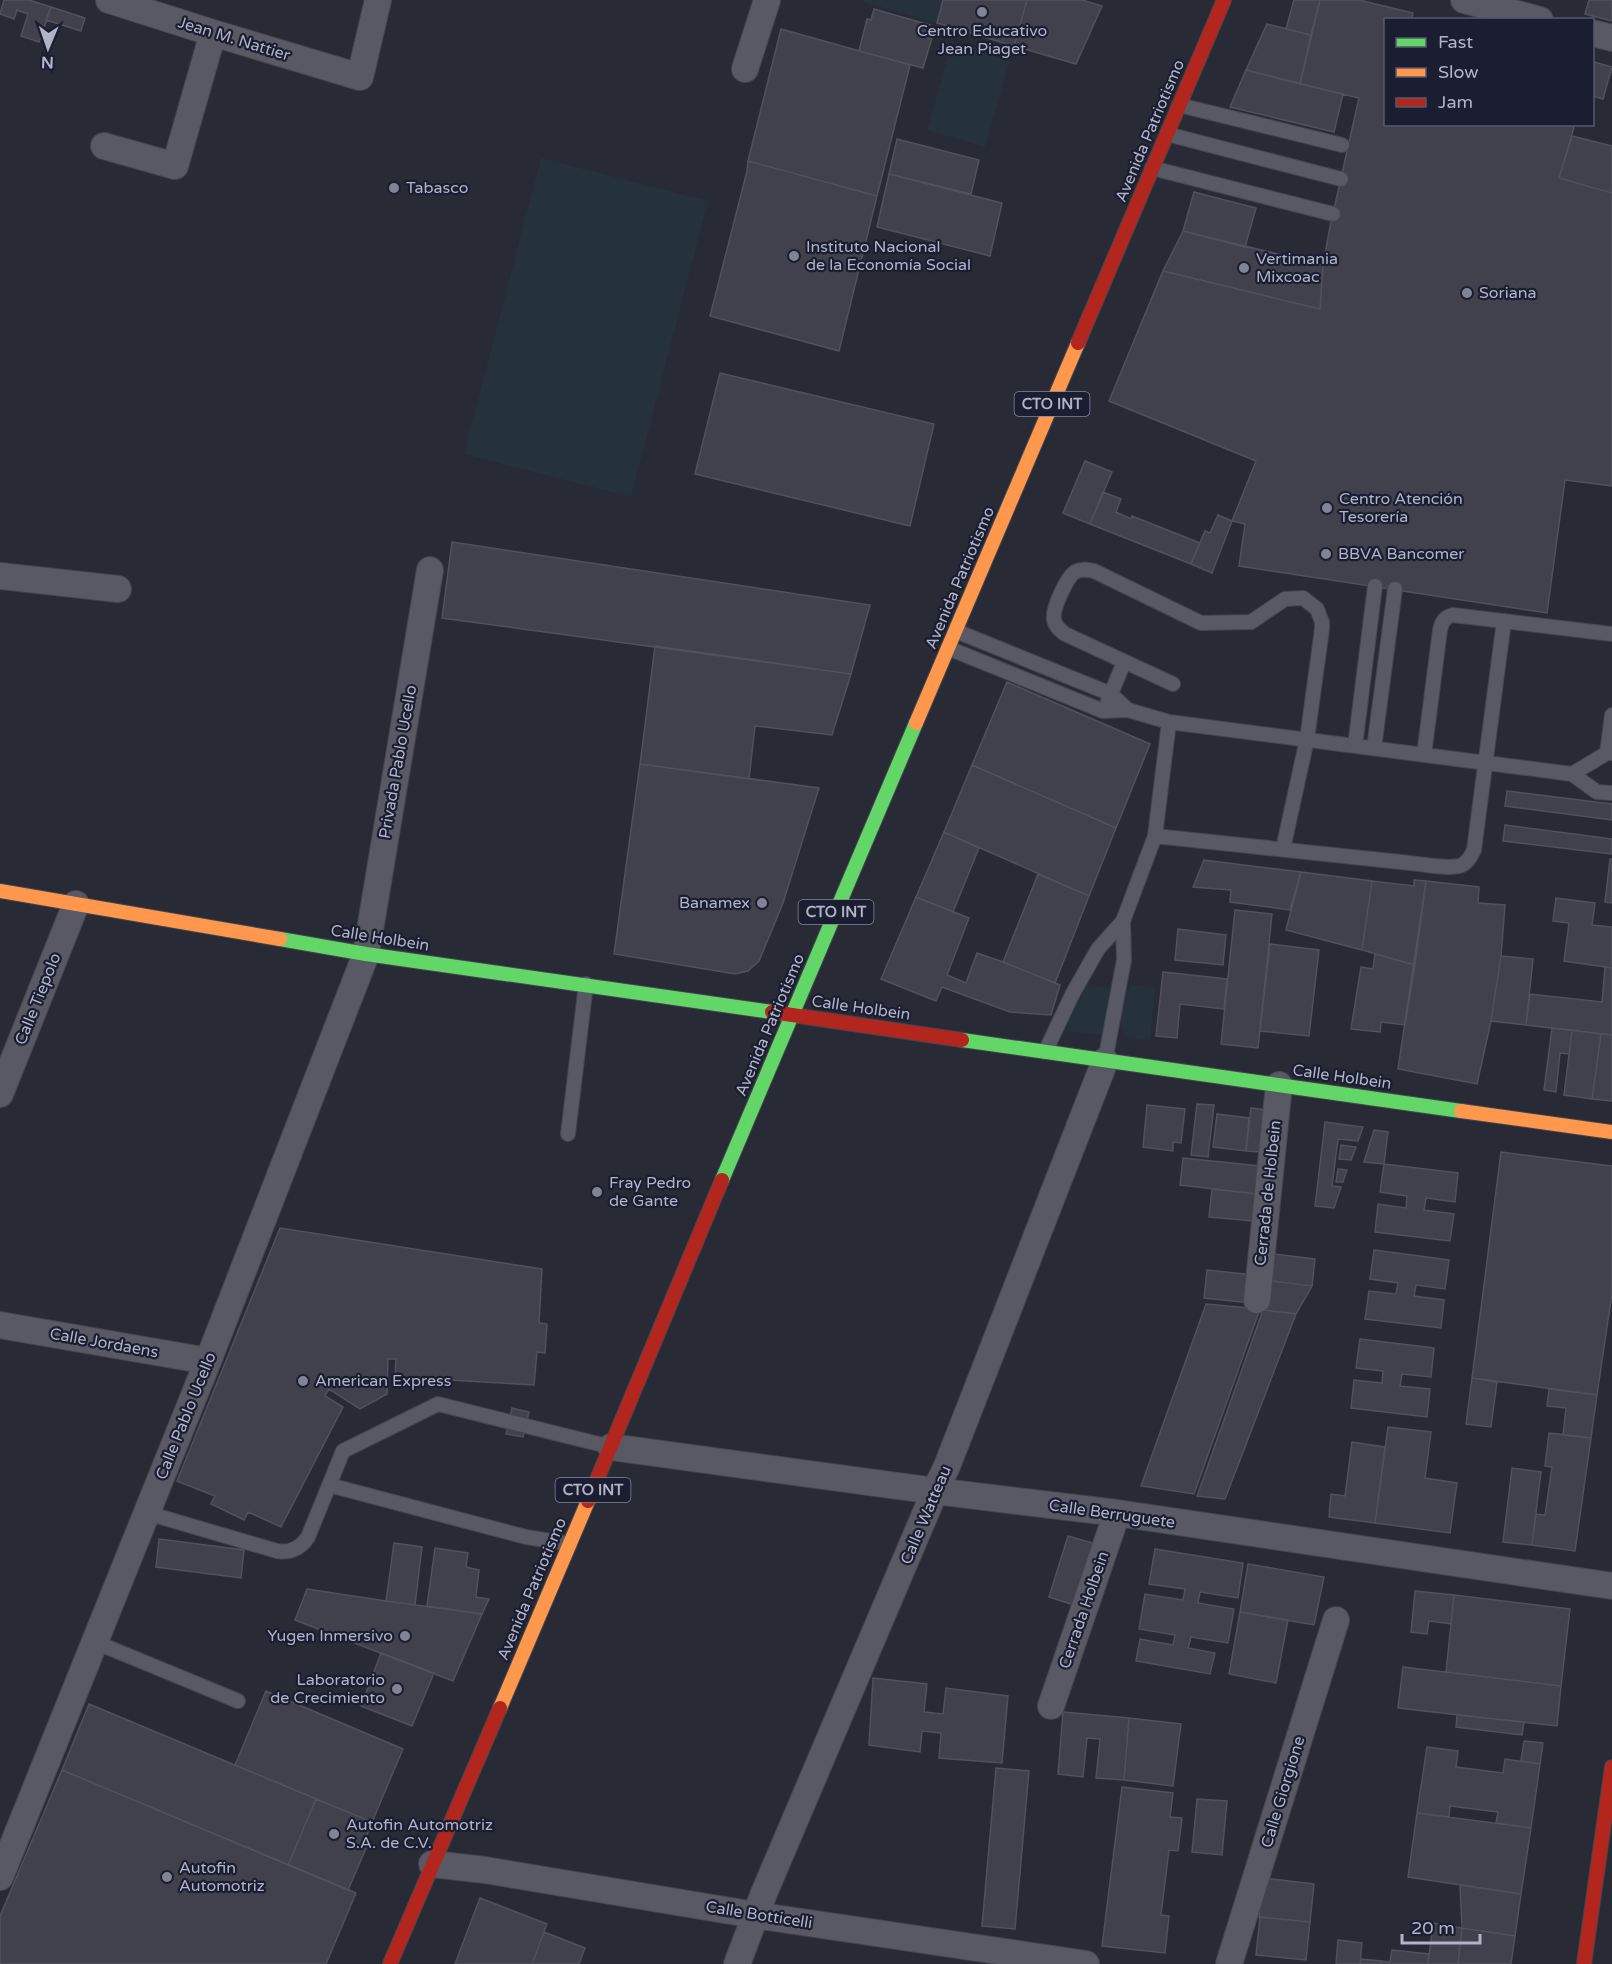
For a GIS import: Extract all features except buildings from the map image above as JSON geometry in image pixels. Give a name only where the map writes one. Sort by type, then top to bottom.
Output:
[{"type":"main road","name":"Avenida Patriotismo","points":[[390,1964],[1224,0]]},
{"type":"main road","name":"Calle Holbein","points":[[0,891],[366,954],[1612,1132]]},
{"type":"main road","points":[[1584,1964],[1607,1835],[1612,1767]]},
{"type":"street","name":"Jean M. Nattier","points":[[110,0],[360,77],[378,0]]},
{"type":"street","points":[[745,69],[767,0]]},
{"type":"street","points":[[1464,0],[1532,18]]},
{"type":"street","points":[[105,146],[175,166],[213,33]]},
{"type":"street","points":[[1594,33],[1612,38]]},
{"type":"street","name":"Privada Pablo Ucello","points":[[366,954],[430,570]]},
{"type":"street","points":[[0,576],[118,589]]},
{"type":"street","name":"Calle Tiepolo","points":[[0,1094],[76,904]]},
{"type":"street","name":"Calle Pablo Ucello","points":[[0,1876],[208,1361],[366,954]]},
{"type":"street","name":"Calle Watteau","points":[[737,1964],[755,1915],[934,1491],[947,1467],[1106,1061]]},
{"type":"street","name":"Cerrada de Holbein","points":[[1257,1300],[1279,1085]]},
{"type":"street","name":"Calle Jordaens","points":[[0,1325],[208,1361]]},
{"type":"street","name":"Calle Berruguete","points":[[611,1447],[934,1491],[1117,1513],[1612,1586]]},
{"type":"street","name":"Cerrada Holbein","points":[[1051,1706],[1117,1513]]},
{"type":"street","name":"Calle Giorgione","points":[[1229,1964],[1336,1620]]},
{"type":"street","name":"Calle Botticelli","points":[[432,1864],[485,1870],[755,1915],[1086,1964]]},
{"type":"lane","points":[[1179,105],[1342,145]]},
{"type":"lane","points":[[1167,134],[1341,179]]},
{"type":"lane","points":[[1152,168],[1333,214]]},
{"type":"lane","points":[[1173,684],[1065,634],[1057,627],[1054,618],[1055,608],[1067,580],[1074,572],[1083,569],[1094,571],[1201,623],[1251,622],[1276,603],[1294,597],[1303,598],[1311,603],[1320,615],[1322,629],[1307,739],[1283,849]]},
{"type":"lane","points":[[1355,746],[1375,586]]},
{"type":"lane","points":[[1374,748],[1395,589]]},
{"type":"lane","points":[[1424,755],[1441,623],[1446,618],[1454,615],[1612,634]]},
{"type":"lane","points":[[1155,836],[1452,867],[1462,865],[1474,850],[1504,621]]},
{"type":"lane","points":[[956,631],[1111,694],[1128,710]]},
{"type":"lane","points":[[948,648],[1103,711],[1128,710],[1169,722],[1572,774],[1597,792],[1612,793]]},
{"type":"lane","points":[[1103,711],[1124,662]]},
{"type":"lane","points":[[1572,774],[1610,753],[1612,715]]},
{"type":"lane","points":[[1045,1052],[1073,993],[1098,949],[1123,921],[1155,836],[1169,722]]},
{"type":"lane","points":[[1106,1061],[1124,960],[1123,921]]},
{"type":"lane","points":[[568,1134],[586,984]]},
{"type":"lane","points":[[147,1514],[277,1551],[292,1551],[308,1537],[343,1451],[438,1404],[611,1447]]},
{"type":"lane","points":[[329,1485],[526,1537],[570,1544]]},
{"type":"lane","points":[[95,1642],[238,1701]]},
{"type":"shaded area","points":[[863,0],[943,0],[937,23],[863,2]]},
{"type":"shaded area","points":[[952,44],[1010,60],[985,147],[927,130]]},
{"type":"shaded area","points":[[541,158],[708,201],[631,497],[464,454]]},
{"type":"shaded area","points":[[1131,985],[1155,987],[1150,1040],[1125,1037],[1122,1030],[1121,1004]]},
{"type":"shaded area","points":[[1087,986],[1112,988],[1103,1035],[1067,1031],[1068,1023]]},
{"type":"traffic: fast","points":[[722,1180],[916,723]]},
{"type":"traffic: fast","points":[[280,939],[366,954],[772,1012]]},
{"type":"traffic: fast","points":[[962,1040],[1461,1111]]},
{"type":"traffic: slow","points":[[916,723],[1078,343]]},
{"type":"traffic: slow","points":[[0,891],[280,939]]},
{"type":"traffic: slow","points":[[1461,1111],[1612,1132]]},
{"type":"traffic: slow","points":[[500,1708],[588,1501]]},
{"type":"traffic: jam","points":[[1078,343],[1224,0]]},
{"type":"traffic: jam","points":[[772,1012],[962,1040]]},
{"type":"traffic: jam","points":[[588,1501],[722,1180]]},
{"type":"traffic: jam","points":[[390,1964],[500,1708]]},
{"type":"traffic: jam","points":[[1584,1964],[1612,1767]]},
{"type":"place","name":"Centro Educativo Jean Piaget","points":[[982,12]]},
{"type":"place","name":"Tabasco","points":[[394,188]]},
{"type":"place","name":"Instituto Nacional de la Economía Social","points":[[794,256]]},
{"type":"place","name":"Vertimania Mixcoac","points":[[1244,268]]},
{"type":"place","name":"Soriana","points":[[1467,293]]},
{"type":"place","name":"Centro Atención Tesorería","points":[[1327,508]]},
{"type":"place","name":"BBVA Bancomer","points":[[1326,554]]},
{"type":"place","name":"Banamex","points":[[762,903]]},
{"type":"place","name":"Fray Pedro de Gante","points":[[597,1192]]},
{"type":"place","name":"American Express","points":[[303,1381]]},
{"type":"place","name":"Yugen Inmersivo","points":[[405,1636]]},
{"type":"place","name":"Laboratorio de Crecimiento","points":[[397,1689]]},
{"type":"place","name":"Autofin Automotriz S.A. de C.V.","points":[[334,1834]]},
{"type":"place","name":"Autofin Automotriz","points":[[167,1877]]}]
